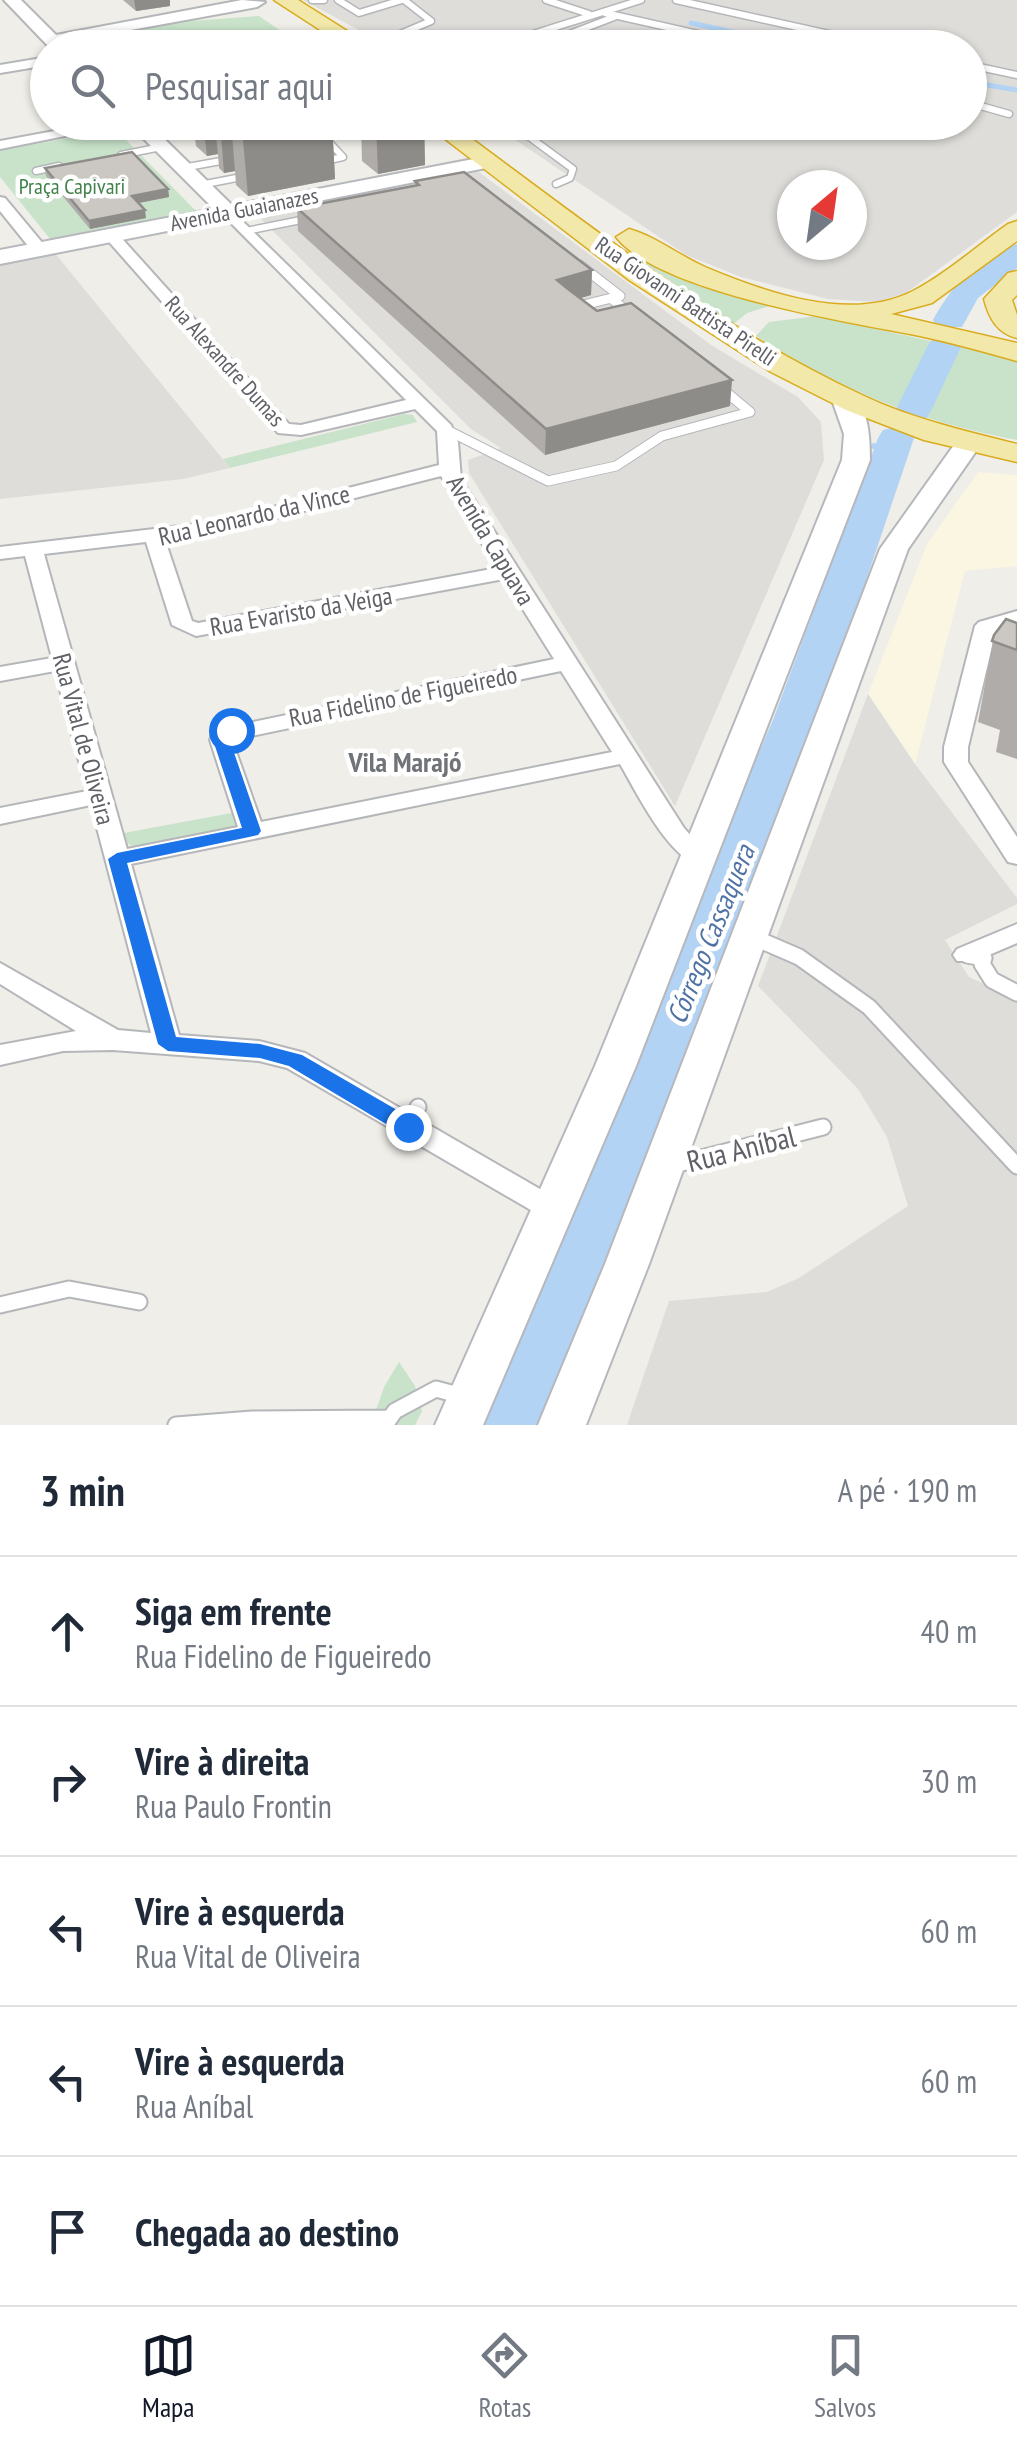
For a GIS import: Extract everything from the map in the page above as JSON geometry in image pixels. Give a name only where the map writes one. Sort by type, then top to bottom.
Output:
[{"type":"highway","points":[[256,1],[282,6],[336,30]]},
{"type":"highway","name":"Rua Giovanni Battista Pirelli","points":[[458,140],[734,338],[844,400],[896,422],[968,444],[1017,453]]},
{"type":"highway","name":"Rua Giovanni Battista Pirelli","points":[[495,140],[668,260],[716,281],[1017,352]]},
{"type":"highway","points":[[858,314],[922,297],[1017,229]]},
{"type":"highway","points":[[1017,279],[998,299],[998,306],[1017,330]]},
{"type":"highway","points":[[734,338],[770,312],[824,308]]},
{"type":"main road","name":"Avenida Guaianazes","points":[[0,257],[488,162]]},
{"type":"main road","points":[[465,1412],[699,858],[856,460],[857,434],[844,400]]},
{"type":"main road","points":[[562,1425],[894,549],[968,444]]},
{"type":"street","points":[[109,30],[256,1]]},
{"type":"street","points":[[9,2],[44,30]]},
{"type":"street","points":[[197,13],[282,6]]},
{"type":"street","points":[[0,69],[30,65]]},
{"type":"street","points":[[0,145],[30,140]]},
{"type":"street","points":[[153,140],[445,429]]},
{"type":"street","points":[[0,201],[38,249]]},
{"type":"street","name":"Rua Alexandre Dumas","points":[[111,235],[284,429],[302,430],[421,402]]},
{"type":"street","name":"Avenida Capuava","points":[[445,429],[451,441],[447,469],[675,834],[699,858]]},
{"type":"street","name":"Rua Leonardo da Vince","points":[[0,553],[155,538],[214,528],[447,469]]},
{"type":"street","name":"Rua Evaristo da Veiga","points":[[155,538],[181,621],[196,630],[510,572]]},
{"type":"street","name":"Rua Vital de Oliveira","points":[[33,550],[168,1044]]},
{"type":"street","points":[[1017,618],[986,626],[956,747],[956,762],[1017,856]]},
{"type":"street","points":[[0,674],[63,662]]},
{"type":"street","name":"Rua Fidelino de Figueiredo","points":[[252,831],[221,740],[223,734],[568,664]]},
{"type":"street","points":[[117,859],[626,756]]},
{"type":"street","points":[[0,816],[100,796]]},
{"type":"street","points":[[966,955],[1017,933]]},
{"type":"street","points":[[0,972],[113,1040]]},
{"type":"street","points":[[0,1055],[64,1042],[113,1040],[260,1051],[295,1060],[413,1117],[553,1211]]},
{"type":"lane","points":[[312,0],[324,0]]},
{"type":"lane","points":[[338,0],[359,13],[403,0],[432,19],[414,30]]},
{"type":"lane","points":[[546,0],[589,14]]},
{"type":"lane","points":[[542,30],[641,0]]},
{"type":"lane","points":[[676,0],[811,30]]},
{"type":"lane","points":[[605,13],[680,30]]},
{"type":"lane","points":[[581,30],[618,16]]},
{"type":"lane","points":[[987,69],[1017,75]]},
{"type":"lane","points":[[987,108],[1009,114]]},
{"type":"lane","points":[[534,140],[573,169],[570,178],[556,184]]},
{"type":"lane","points":[[301,166],[343,157],[328,142]]},
{"type":"lane","points":[[104,158],[161,147]]},
{"type":"lane","points":[[182,168],[244,156]]},
{"type":"lane","points":[[36,170],[70,164]]},
{"type":"lane","points":[[200,185],[263,173]]},
{"type":"lane","points":[[246,230],[323,215]]},
{"type":"lane","points":[[571,259],[620,296],[573,308]]},
{"type":"lane","points":[[612,299],[642,323]]},
{"type":"lane","points":[[445,429],[539,478],[557,480],[616,466],[662,436],[750,412],[718,384]]},
{"type":"lane","points":[[746,935],[821,966],[870,1006],[1017,1166]]},
{"type":"lane","points":[[966,955],[984,958],[982,964],[992,980],[1017,992]]},
{"type":"lane","name":"Rua Aníbal","points":[[660,1169],[823,1127]]},
{"type":"lane","points":[[0,1306],[55,1287],[76,1286],[139,1302]]},
{"type":"lane","points":[[176,1425],[252,1419],[386,1422],[436,1389],[465,1412]]},
{"type":"shaded area","points":[[303,0],[1017,0],[1017,212],[906,293],[877,302],[828,299],[741,277],[686,255],[515,140],[987,140],[987,30],[358,30]]},
{"type":"shaded area","points":[[476,170],[711,345],[798,397],[821,422],[824,460],[675,806],[469,473],[468,460],[501,448],[471,429],[256,214]]},
{"type":"shaded area","points":[[54,252],[230,468],[183,479],[0,499],[0,263]]},
{"type":"shaded area","points":[[978,472],[1017,475],[1017,566],[965,571],[915,764],[868,694],[927,544]]},
{"type":"shaded area","points":[[868,694],[915,764],[1017,898],[1017,904],[945,940],[969,977],[1017,999],[1017,1425],[627,1425],[669,1301],[767,1292],[799,1278],[908,1206],[887,1137],[858,1089],[758,986]]},
{"type":"green space","points":[[259,16],[279,30],[135,30],[177,22]]},
{"type":"green space","name":"Praça Capivari","points":[[58,140],[126,140],[197,212],[51,240],[0,177],[0,150]]},
{"type":"green space","points":[[630,253],[705,285],[773,305],[747,313],[732,325]]},
{"type":"green space","points":[[817,316],[1017,360],[1017,440],[944,423],[881,401],[756,336],[769,322]]},
{"type":"green space","points":[[404,414],[413,415],[417,422],[230,468],[223,459]]},
{"type":"green space","points":[[237,812],[238,827],[234,830],[135,848],[127,843],[124,833]]},
{"type":"green space","points":[[399,1362],[415,1386],[422,1411],[415,1425],[371,1425],[384,1387]]},
{"type":"building","points":[[132,152],[168,189],[132,196],[145,210],[89,221],[45,168]]},
{"type":"building","points":[[464,172],[592,270],[557,280],[568,289],[597,311],[631,303],[732,380],[546,429],[297,208],[419,185],[415,181]]},
{"type":"building","points":[[1006,619],[1017,623],[1017,650],[992,641]]},
{"type":"waterway","points":[[691,23],[724,30]]},
{"type":"waterway","points":[[987,85],[1017,90]]},
{"type":"waterway","name":"Córrego Cassaquera","points":[[950,320],[964,293],[1017,253]]},
{"type":"waterway","name":"Córrego Cassaquera","points":[[913,411],[944,347]]},
{"type":"waterway","name":"Córrego Cassaquera","points":[[512,1425],[724,890],[796,720],[896,438]]},
{"type":"waterway","points":[[874,446],[890,448]]},
{"type":"district","name":"Vila Marajó","points":[[405,761]]},
{"type":"route","points":[[231,730],[221,740],[252,831],[117,859],[168,1044],[260,1051],[295,1060],[408,1127]]}]
